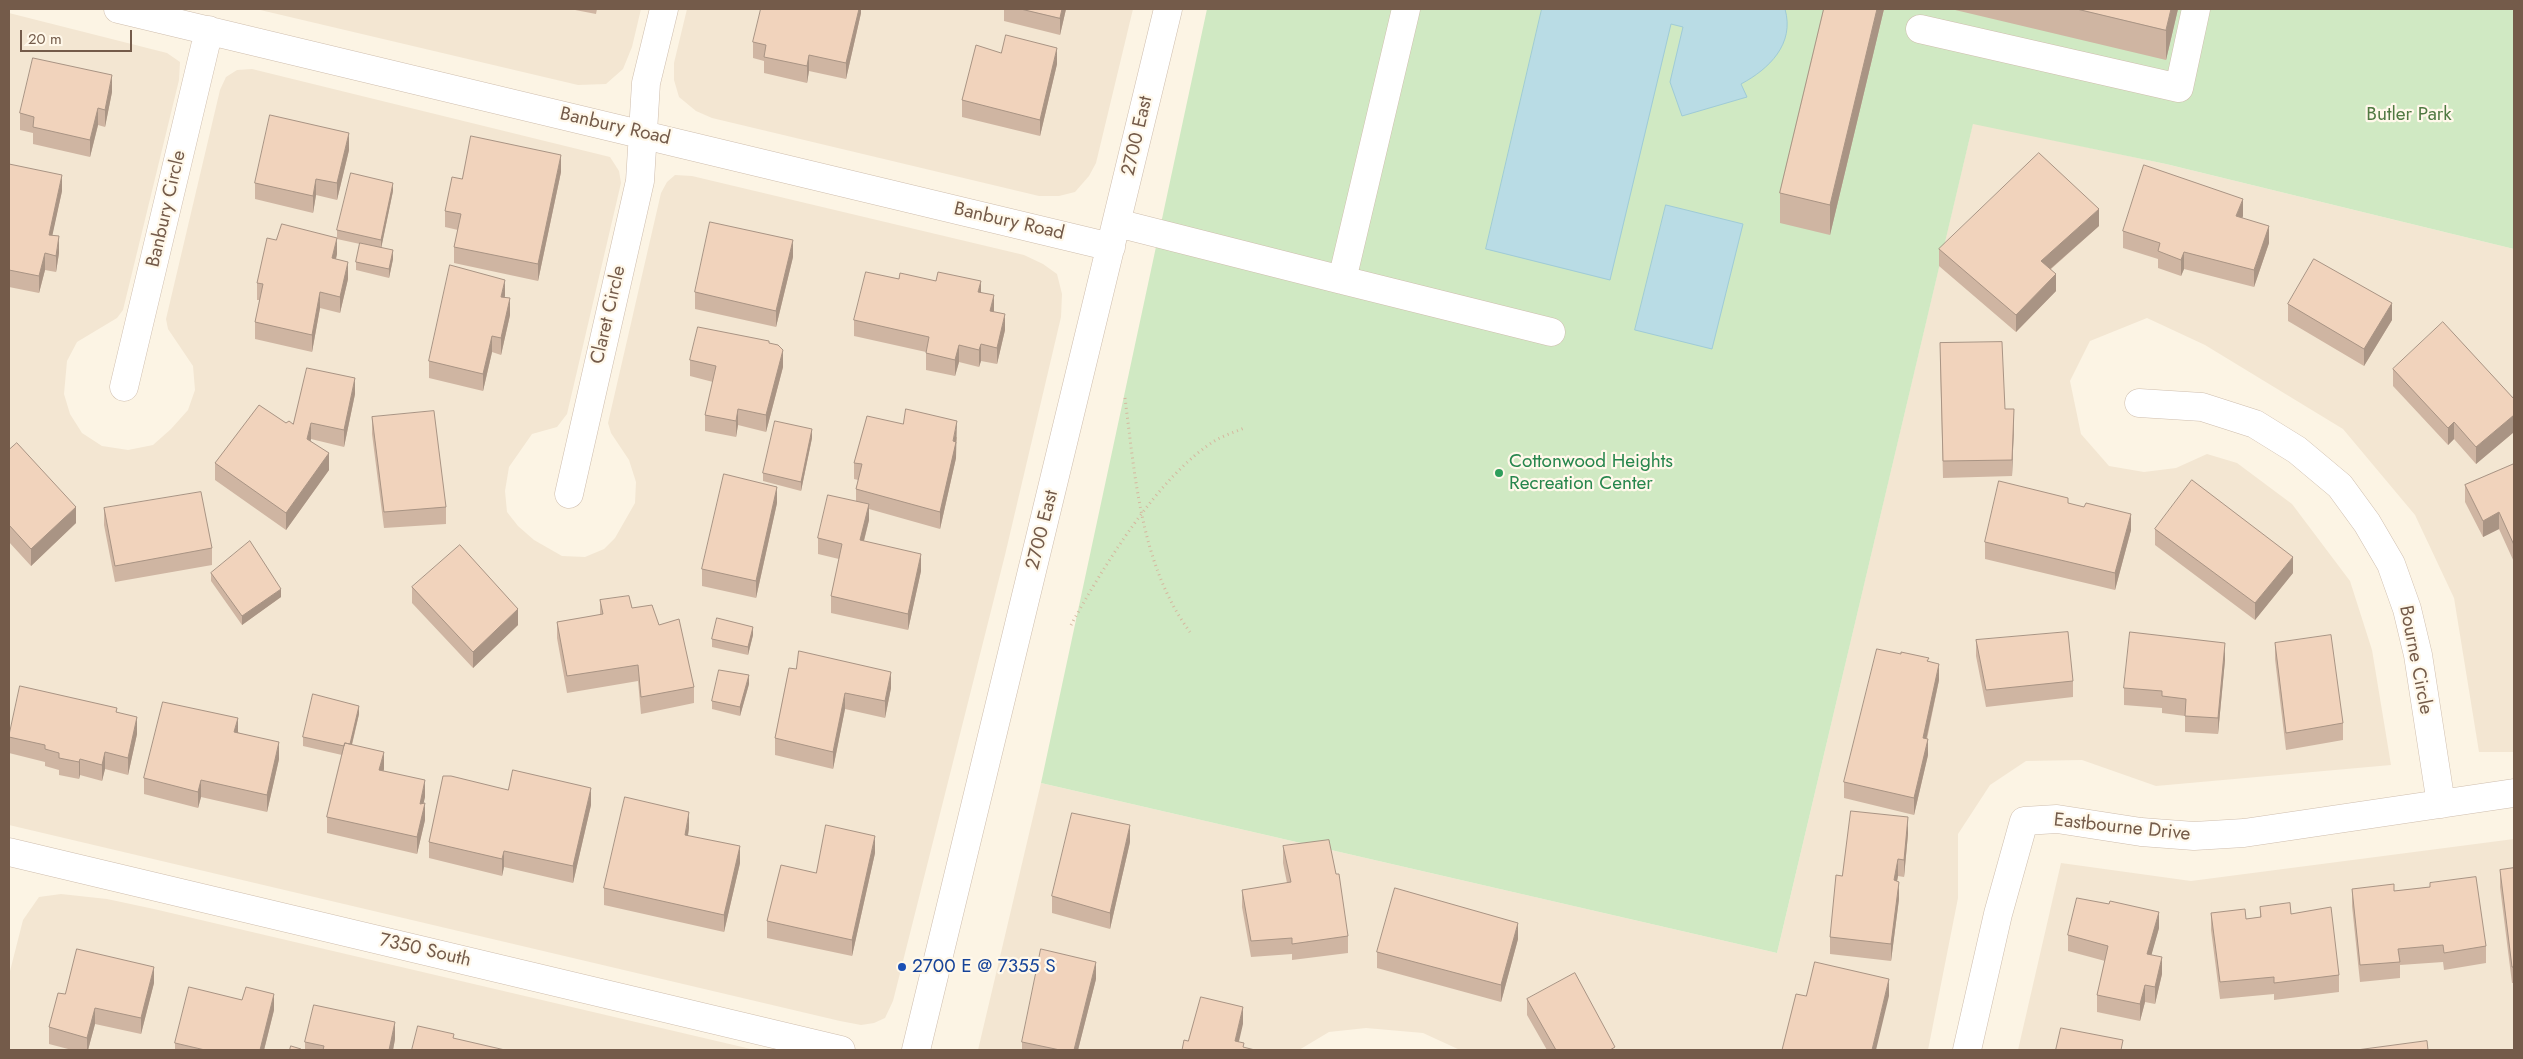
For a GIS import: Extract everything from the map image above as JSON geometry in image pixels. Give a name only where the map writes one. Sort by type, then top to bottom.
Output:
[{"type":"street","name":"Banbury Road","points":[[118,9],[643,134],[1114,235],[1342,280],[1551,332]]},
{"type":"street","name":"Claret Circle","points":[[569,494],[640,181],[646,83],[664,9]]},
{"type":"street","name":"2700 East","points":[[916,1050],[1168,9]]},
{"type":"street","points":[[1342,280],[1406,9]]},
{"type":"street","points":[[1920,29],[2179,88],[2196,9]]},
{"type":"street","name":"Banbury Circle","points":[[124,387],[208,30]]},
{"type":"street","name":"Bourne Circle","points":[[2139,403],[2202,407],[2255,424],[2298,450],[2340,486],[2367,523],[2391,564],[2407,609],[2418,655],[2441,804]]},
{"type":"street","name":"Eastbourne Drive","points":[[1967,1050],[1998,914],[2024,821],[2057,819],[2141,832],[2194,836],[2244,833],[2514,793]]},
{"type":"street","name":"7350 South","points":[[10,855],[841,1050]]},
{"type":"path","points":[[1125,398],[1143,514],[1157,568],[1179,617],[1190,632]]},
{"type":"path","points":[[1071,625],[1105,567],[1154,498],[1182,468],[1216,440],[1244,428]]},
{"type":"shaded area","points":[[256,9],[641,9],[632,47],[623,69],[606,84],[578,85]]},
{"type":"shaded area","points":[[687,9],[1133,9],[1096,163],[1089,176],[1075,192],[1059,196],[1039,196],[712,118],[696,111],[679,97],[674,80],[674,63]]},
{"type":"shaded area","points":[[9,13],[167,53],[180,62],[179,80],[123,310],[117,318],[77,342],[67,361],[64,394],[70,414],[82,433],[102,446],[128,450],[153,445],[188,410],[195,390],[193,366],[168,329],[166,319],[220,90],[226,77],[237,70],[252,69],[610,157],[619,171],[621,183],[567,414],[557,427],[532,434],[509,467],[505,491],[507,512],[518,526],[534,540],[562,556],[585,557],[604,549],[615,538],[635,503],[636,482],[629,460],[611,433],[608,423],[661,193],[667,182],[675,175],[692,176],[1024,255],[1043,264],[1057,274],[1062,294],[1061,317],[1005,555],[893,1001],[885,1018],[874,1023],[861,1025],[840,1021],[9,825]]},
{"type":"shaded area","points":[[1973,123],[2166,164],[2514,249],[2514,752],[2479,752],[2454,598],[2415,515],[2343,429],[2205,345],[2147,318],[2090,341],[2070,381],[2081,434],[2109,466],[2144,472],[2176,468],[2207,454],[2237,463],[2292,504],[2350,581],[2372,650],[2391,765],[2156,786],[2082,760],[2026,761],[1990,785],[1958,834],[1958,898],[1928,1050],[1460,1050],[1423,1033],[1366,1028],[1329,1032],[1299,1050],[978,1050],[1041,783],[1777,953]]},
{"type":"shaded area","points":[[2514,839],[2514,1050],[2018,1050],[2061,863],[2191,881]]},
{"type":"shaded area","points":[[61,894],[107,899],[154,909],[755,1050],[9,1050],[9,975],[23,920],[39,897]]},
{"type":"green space","name":"Cottonwood Heights Recreation Center","points":[[1207,9],[2514,9],[2514,249],[2166,164],[1973,124],[1777,953],[1041,783]]},
{"type":"water","points":[[1542,9],[1785,9],[1787,22],[1783,44],[1770,63],[1741,84],[1747,97],[1682,116],[1670,82],[1683,27],[1671,24],[1610,280],[1486,249]]},
{"type":"water","points":[[1666,205],[1743,224],[1712,349],[1635,330]]},
{"type":"building","points":[[761,9],[859,9],[846,63],[809,55],[807,66],[764,57],[766,45],[753,42]]},
{"type":"building","points":[[1021,9],[1062,9],[1060,18]]},
{"type":"building","points":[[1824,9],[1877,9],[1830,205],[1780,193]]},
{"type":"building","points":[[2077,9],[2171,9],[2166,30]]},
{"type":"building","points":[[1006,35],[1057,48],[1040,120],[962,100],[976,45],[1001,53]]},
{"type":"building","points":[[33,58],[112,75],[105,110],[98,108],[90,140],[33,127],[34,117],[20,113]]},
{"type":"building","points":[[270,115],[349,133],[337,183],[316,179],[313,196],[255,183]]},
{"type":"building","points":[[471,136],[561,155],[538,264],[454,247],[461,214],[445,211],[452,177],[462,179]]},
{"type":"building","points":[[2039,153],[2099,209],[2041,261],[2056,274],[2016,315],[1939,249]]},
{"type":"building","points":[[9,164],[62,175],[49,235],[59,236],[56,256],[45,253],[39,276],[9,270]]},
{"type":"building","points":[[2144,165],[2243,199],[2236,216],[2269,226],[2254,270],[2184,252],[2181,260],[2158,251],[2160,243],[2123,231]]},
{"type":"building","points":[[351,173],[393,183],[381,240],[337,230]]},
{"type":"building","points":[[710,222],[793,240],[776,311],[695,292]]},
{"type":"building","points":[[282,224],[337,238],[332,258],[348,262],[340,297],[320,292],[312,335],[255,322],[263,284],[257,283],[267,238],[276,240]]},
{"type":"building","points":[[360,243],[393,250],[389,269],[356,262]]},
{"type":"building","points":[[2314,259],[2392,303],[2364,349],[2288,304]]},
{"type":"building","points":[[450,265],[505,280],[501,297],[510,298],[501,338],[492,336],[483,374],[429,361]]},
{"type":"building","points":[[866,272],[899,279],[900,273],[936,281],[938,272],[981,281],[978,292],[994,295],[990,311],[1005,314],[997,348],[981,344],[979,350],[959,345],[955,360],[926,353],[929,337],[854,320]]},
{"type":"building","points":[[2443,322],[2514,399],[2514,415],[2476,447],[2454,422],[2448,428],[2393,369]]},
{"type":"building","points":[[698,327],[769,341],[769,343],[778,345],[783,350],[766,415],[738,409],[736,421],[705,415],[716,366],[690,360]]},
{"type":"building","points":[[2002,342],[2005,409],[2014,409],[2012,460],[1943,461],[1940,343]]},
{"type":"building","points":[[307,368],[355,378],[344,430],[311,423],[307,439],[329,453],[286,513],[215,463],[259,405],[286,423],[289,421],[293,424]]},
{"type":"building","points":[[906,409],[957,421],[953,441],[956,442],[940,512],[856,489],[862,464],[854,463],[867,416],[903,424]]},
{"type":"building","points":[[434,411],[446,507],[384,512],[372,417]]},
{"type":"building","points":[[775,421],[812,429],[801,482],[763,473]]},
{"type":"building","points":[[17,443],[76,507],[31,549],[9,525],[9,450]]},
{"type":"building","points":[[2514,464],[2514,545],[2499,512],[2483,521],[2465,485]]},
{"type":"building","points":[[724,474],[777,487],[756,581],[702,569]]},
{"type":"building","points":[[2192,480],[2293,557],[2255,603],[2155,529]]},
{"type":"building","points":[[1999,481],[2068,498],[2068,503],[2084,507],[2086,503],[2131,514],[2115,573],[1985,542]]},
{"type":"building","points":[[201,492],[212,548],[115,566],[104,508]]},
{"type":"building","points":[[828,495],[869,504],[860,540],[921,554],[908,614],[831,596],[842,544],[818,538]]},
{"type":"building","points":[[250,541],[281,589],[242,616],[211,573]]},
{"type":"building","points":[[460,545],[518,609],[473,652],[412,587]]},
{"type":"building","points":[[629,596],[632,608],[652,605],[659,625],[679,619],[694,687],[641,697],[638,665],[567,676],[557,622],[603,614],[600,600]]},
{"type":"building","points":[[717,618],[753,627],[748,647],[712,639]]},
{"type":"building","points":[[2068,632],[2073,681],[1986,690],[1976,640]]},
{"type":"building","points":[[2130,632],[2225,643],[2218,718],[2185,716],[2186,699],[2162,696],[2162,691],[2124,688]]},
{"type":"building","points":[[2331,635],[2343,723],[2286,733],[2275,643]]},
{"type":"building","points":[[1877,649],[1929,658],[1927,661],[1939,664],[1923,738],[1928,739],[1914,798],[1844,782]]},
{"type":"building","points":[[799,651],[891,672],[885,701],[845,693],[833,752],[775,738],[789,668],[796,669]]},
{"type":"building","points":[[719,670],[749,675],[740,707],[712,701]]},
{"type":"building","points":[[20,686],[117,708],[116,712],[137,717],[128,758],[105,752],[102,765],[80,759],[79,762],[59,758],[59,753],[45,749],[45,745],[9,737]]},
{"type":"building","points":[[313,694],[359,706],[350,744],[345,743],[344,746],[303,737]]},
{"type":"building","points":[[163,702],[238,718],[234,732],[279,742],[267,795],[201,780],[198,792],[144,778]]},
{"type":"building","points":[[345,743],[384,752],[379,770],[425,780],[420,804],[425,803],[417,837],[327,817]]},
{"type":"building","points":[[513,770],[591,788],[573,866],[504,851],[502,859],[429,842],[443,776],[451,776],[508,790]]},
{"type":"building","points":[[625,797],[689,812],[685,835],[740,846],[724,915],[604,888]]},
{"type":"building","points":[[1851,811],[1908,817],[1904,860],[1898,859],[1894,880],[1899,882],[1891,944],[1830,937],[1836,875],[1842,876]]},
{"type":"building","points":[[1072,813],[1130,825],[1110,913],[1052,896]]},
{"type":"building","points":[[826,825],[875,836],[852,940],[767,921],[781,865],[816,873]]},
{"type":"building","points":[[1329,840],[1336,874],[1339,874],[1348,936],[1292,944],[1292,938],[1251,941],[1242,890],[1291,882],[1283,846]]},
{"type":"building","points":[[2514,868],[2514,967],[2512,967],[2500,870]]},
{"type":"building","points":[[2476,877],[2486,946],[2444,953],[2443,945],[2398,949],[2400,962],[2360,965],[2352,889],[2394,884],[2394,891],[2430,887],[2430,883]]},
{"type":"building","points":[[1395,888],[1518,923],[1501,985],[1377,952]]},
{"type":"building","points":[[2077,898],[2109,904],[2110,901],[2159,912],[2147,954],[2162,957],[2155,987],[2145,985],[2140,1004],[2097,995],[2108,946],[2068,935]]},
{"type":"building","points":[[2290,903],[2291,914],[2331,907],[2339,975],[2274,983],[2274,977],[2220,982],[2211,913],[2245,909],[2246,919],[2261,917],[2260,907]]},
{"type":"building","points":[[77,949],[154,967],[141,1018],[95,1008],[87,1038],[49,1027],[58,993],[65,994]]},
{"type":"building","points":[[1041,949],[1096,962],[1074,1050],[1060,1050],[1022,1042]]},
{"type":"building","points":[[1815,962],[1889,979],[1872,1050],[1782,1050],[1796,994],[1806,996]]},
{"type":"building","points":[[1575,973],[1615,1047],[1610,1050],[1556,1050],[1527,999]]},
{"type":"building","points":[[189,987],[242,1000],[246,987],[274,994],[260,1050],[205,1050],[175,1043]]},
{"type":"building","points":[[1201,997],[1243,1007],[1235,1041],[1244,1043],[1243,1047],[1255,1050],[1182,1050],[1184,1040],[1188,1041]]},
{"type":"building","points":[[314,1005],[395,1022],[389,1050],[323,1050],[324,1046],[305,1042]]},
{"type":"building","points":[[418,1026],[454,1034],[453,1038],[505,1050],[412,1050]]},
{"type":"building","points":[[2061,1028],[2123,1040],[2121,1050],[2056,1050]]},
{"type":"building","points":[[2427,1041],[2428,1050],[2357,1050]]},
{"type":"building","points":[[291,1046],[301,1049],[301,1050],[290,1050]]},
{"type":"place","name":"Cottonwood Heights Recreation Center","points":[[1499,473]]},
{"type":"place","name":"2700 E @ 7355 S","points":[[902,967]]},
{"type":"park label","name":"Butler Park","points":[[2409,115]]}]
